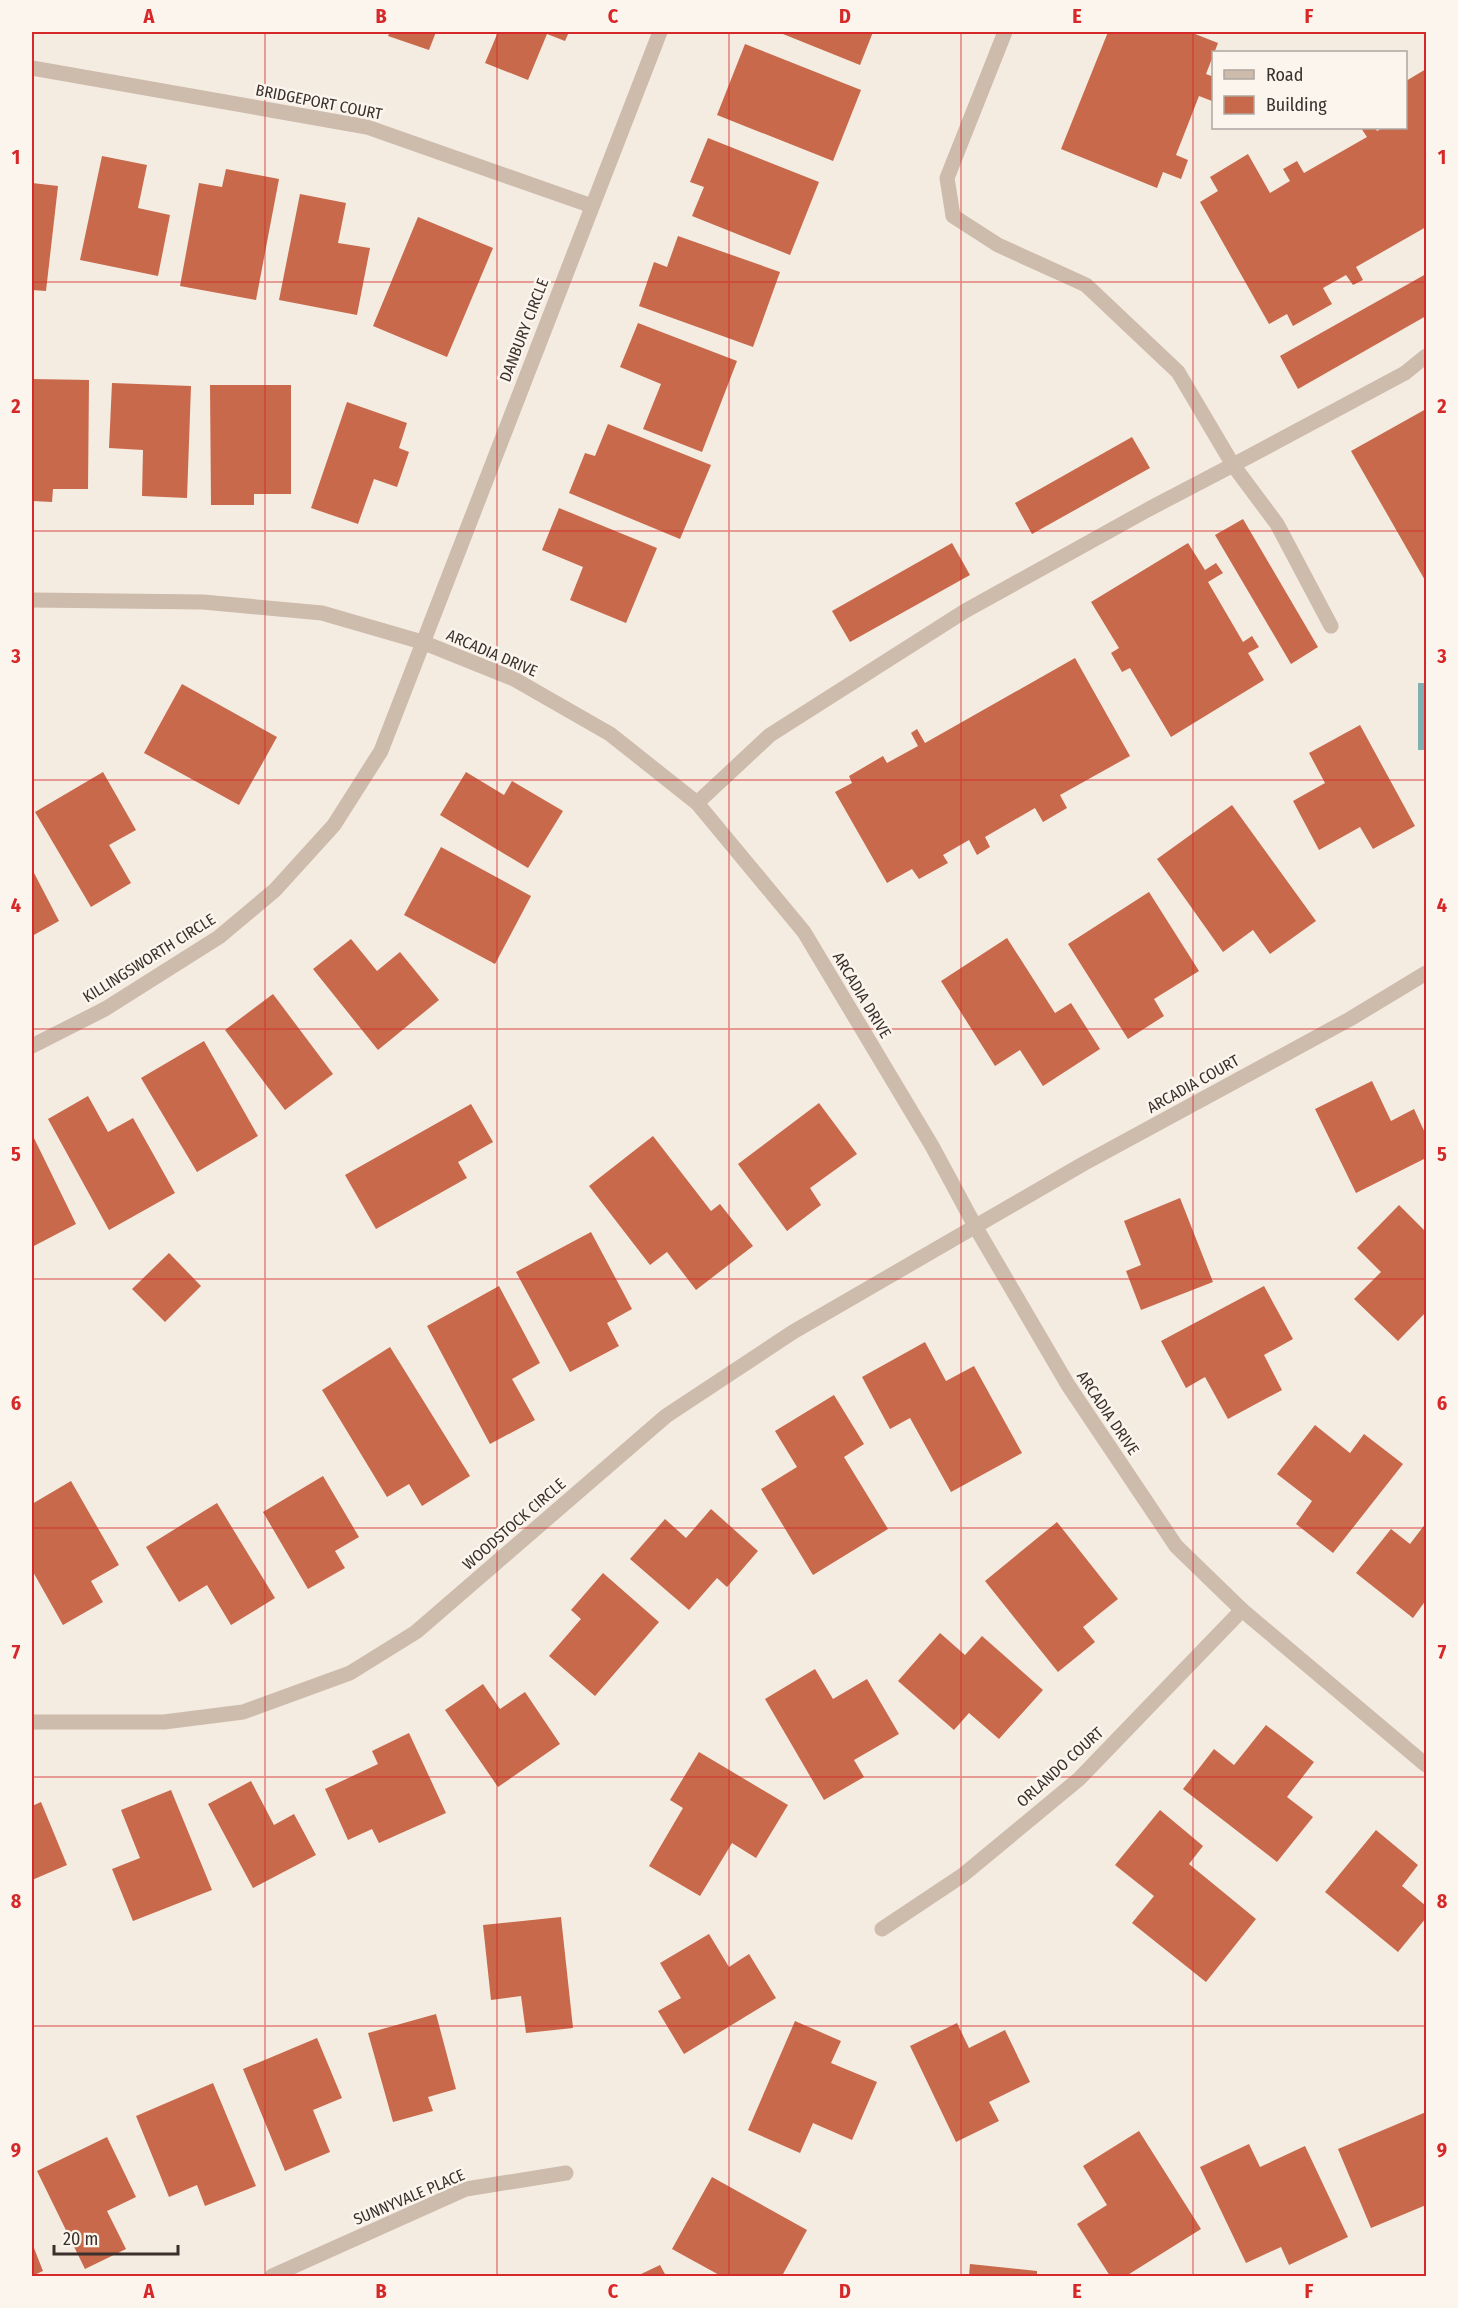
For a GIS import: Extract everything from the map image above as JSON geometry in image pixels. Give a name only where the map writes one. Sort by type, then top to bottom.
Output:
[{"type":"street","name":"DANBURY CIRCLE","points":[[422,642],[660,32]]},
{"type":"street","points":[[1005,32],[947,178],[953,216],[998,245],[1086,285],[1178,372],[1233,465],[1277,524],[1331,626]]},
{"type":"street","name":"BRIDGEPORT COURT","points":[[32,68],[367,127],[592,206]]},
{"type":"street","points":[[696,803],[770,735],[965,611],[1149,509],[1406,373],[1426,356]]},
{"type":"street","name":"ARCADIA DRIVE","points":[[32,600],[203,602],[322,613],[422,642],[514,679],[610,734],[696,803],[804,932],[932,1146],[975,1226],[1068,1385],[1176,1546],[1242,1610],[1426,1765]]},
{"type":"street","name":"KILLINGSWORTH CIRCLE","points":[[32,1046],[105,1009],[219,937],[275,890],[334,825],[381,751],[422,642]]},
{"type":"street","name":"ARCADIA COURT","points":[[975,1226],[1083,1164],[1350,1019],[1426,973]]},
{"type":"street","name":"WOODSTOCK CIRCLE","points":[[32,1722],[164,1722],[243,1712],[350,1673],[416,1632],[666,1416],[793,1332],[975,1226]]},
{"type":"street","name":"ORLANDO COURT","points":[[882,1929],[963,1875],[1078,1779],[1242,1610]]},
{"type":"street","name":"SUNNYVALE PLACE","points":[[272,2277],[466,2190],[566,2173]]},
{"type":"water","points":[[1418,683],[1426,683],[1426,750],[1418,750]]},
{"type":"building","points":[[390,32],[436,32],[429,50],[388,36]]},
{"type":"building","points":[[498,32],[569,32],[565,41],[547,34],[528,80],[485,63]]},
{"type":"building","points":[[778,32],[873,32],[860,65]]},
{"type":"building","points":[[1108,32],[1190,32],[1218,43],[1215,51],[1212,51],[1212,58],[1206,74],[1212,76],[1212,101],[1199,96],[1176,155],[1188,160],[1181,179],[1163,172],[1157,188],[1061,149]]},
{"type":"building","points":[[745,44],[861,90],[833,161],[717,115]]},
{"type":"building","points":[[1426,69],[1426,227],[1356,267],[1363,280],[1353,285],[1346,275],[1323,288],[1332,304],[1293,326],[1287,314],[1269,324],[1200,202],[1218,191],[1210,177],[1248,154],[1270,193],[1290,181],[1283,169],[1297,161],[1304,173],[1367,137],[1362,129],[1376,129],[1377,131],[1407,129],[1407,80]]},
{"type":"building","points":[[708,138],[819,182],[790,255],[692,216],[704,187],[690,182]]},
{"type":"building","points":[[102,156],[147,165],[138,208],[170,215],[158,276],[80,260]]},
{"type":"building","points":[[226,169],[279,179],[256,300],[180,286],[199,183],[222,187]]},
{"type":"building","points":[[32,183],[58,186],[46,291],[32,290]]},
{"type":"building","points":[[300,194],[346,203],[338,243],[370,248],[357,315],[279,300]]},
{"type":"building","points":[[418,217],[493,248],[447,357],[373,326]]},
{"type":"building","points":[[678,236],[780,272],[753,347],[639,306],[654,262],[667,267]]},
{"type":"building","points":[[1426,274],[1426,316],[1298,389],[1280,356]]},
{"type":"building","points":[[638,323],[737,361],[702,452],[643,429],[661,384],[620,367]]},
{"type":"building","points":[[32,379],[89,380],[88,489],[53,489],[52,502],[32,501]]},
{"type":"building","points":[[112,383],[191,386],[187,498],[142,496],[143,450],[109,448]]},
{"type":"building","points":[[210,385],[291,385],[291,494],[254,494],[254,505],[211,505]]},
{"type":"building","points":[[347,402],[407,423],[399,448],[409,452],[397,487],[374,479],[358,524],[311,508]]},
{"type":"building","points":[[1426,409],[1426,582],[1351,451]]},
{"type":"building","points":[[608,424],[711,465],[680,539],[569,493],[585,453],[595,456]]},
{"type":"building","points":[[1132,437],[1150,468],[1032,534],[1015,503]]},
{"type":"building","points":[[559,508],[657,548],[626,623],[570,600],[583,567],[542,550]]},
{"type":"building","points":[[1243,519],[1318,647],[1291,664],[1215,535]]},
{"type":"building","points":[[952,543],[970,575],[850,642],[832,611]]},
{"type":"building","points":[[1188,543],[1205,570],[1216,563],[1223,573],[1208,582],[1243,642],[1252,636],[1259,647],[1248,653],[1264,680],[1171,737],[1130,668],[1122,672],[1111,653],[1119,648],[1091,602]]},
{"type":"building","points":[[1075,658],[1130,756],[1060,795],[1067,808],[1043,822],[1035,808],[985,837],[990,847],[977,855],[969,840],[943,855],[948,863],[919,879],[912,869],[887,883],[835,792],[852,783],[849,776],[883,756],[887,763],[918,746],[911,733],[917,729],[925,743]]},
{"type":"building","points":[[182,684],[277,737],[239,805],[144,753]]},
{"type":"building","points":[[1360,725],[1415,826],[1373,849],[1360,827],[1319,850],[1293,801],[1325,783],[1309,753]]},
{"type":"building","points":[[103,772],[136,830],[109,845],[131,883],[91,907],[35,812]]},
{"type":"building","points":[[466,772],[504,795],[512,781],[563,811],[528,868],[440,815]]},
{"type":"building","points":[[1232,805],[1316,921],[1270,954],[1253,930],[1223,952],[1157,859]]},
{"type":"building","points":[[441,847],[531,896],[495,964],[404,915]]},
{"type":"building","points":[[32,869],[59,921],[32,936]]},
{"type":"building","points":[[1149,892],[1199,971],[1154,999],[1164,1016],[1128,1039],[1068,944]]},
{"type":"building","points":[[1007,938],[1055,1013],[1071,1003],[1100,1049],[1043,1086],[1020,1050],[995,1066],[941,981]]},
{"type":"building","points":[[351,939],[377,971],[400,952],[439,1000],[378,1050],[313,969]]},
{"type":"building","points":[[273,994],[333,1074],[285,1110],[225,1030]]},
{"type":"building","points":[[204,1041],[258,1136],[197,1172],[141,1078]]},
{"type":"building","points":[[1372,1081],[1391,1121],[1414,1109],[1426,1135],[1426,1158],[1356,1193],[1315,1109]]},
{"type":"building","points":[[88,1096],[108,1132],[133,1118],[175,1193],[109,1230],[48,1119]]},
{"type":"building","points":[[819,1103],[857,1154],[810,1188],[821,1205],[787,1231],[738,1164]]},
{"type":"building","points":[[471,1104],[493,1142],[458,1162],[467,1178],[376,1229],[345,1175]]},
{"type":"building","points":[[32,1134],[76,1224],[32,1247]]},
{"type":"building","points":[[653,1136],[711,1211],[720,1204],[753,1246],[696,1290],[667,1252],[650,1265],[589,1186]]},
{"type":"building","points":[[1180,1198],[1213,1282],[1141,1310],[1126,1271],[1141,1265],[1124,1221]]},
{"type":"building","points":[[1399,1205],[1426,1232],[1426,1312],[1398,1341],[1354,1299],[1381,1272],[1357,1248]]},
{"type":"building","points":[[591,1232],[632,1309],[607,1323],[619,1346],[570,1372],[516,1272]]},
{"type":"building","points":[[169,1253],[201,1286],[165,1322],[132,1289]]},
{"type":"building","points":[[499,1286],[540,1363],[512,1379],[535,1420],[490,1444],[427,1326]]},
{"type":"building","points":[[1264,1286],[1293,1339],[1264,1355],[1282,1390],[1228,1419],[1205,1377],[1186,1388],[1161,1341]]},
{"type":"building","points":[[925,1342],[946,1381],[974,1366],[1022,1453],[951,1492],[910,1418],[890,1429],[862,1377]]},
{"type":"building","points":[[390,1347],[470,1476],[422,1506],[409,1484],[387,1497],[322,1390]]},
{"type":"building","points":[[834,1395],[864,1444],[844,1457],[888,1529],[813,1575],[761,1489],[797,1467],[775,1431]]},
{"type":"building","points":[[1315,1425],[1350,1453],[1364,1434],[1403,1464],[1333,1553],[1296,1524],[1312,1501],[1277,1474]]},
{"type":"building","points":[[323,1476],[359,1537],[335,1551],[345,1568],[308,1589],[263,1512]]},
{"type":"building","points":[[71,1481],[119,1565],[91,1581],[103,1602],[63,1625],[32,1570],[32,1504]]},
{"type":"building","points":[[217,1503],[275,1598],[231,1625],[207,1585],[179,1602],[146,1547]]},
{"type":"building","points":[[711,1509],[758,1551],[727,1587],[717,1578],[689,1610],[630,1559],[665,1519],[686,1538]]},
{"type":"building","points":[[1057,1522],[1118,1599],[1083,1627],[1095,1642],[1058,1672],[985,1581]]},
{"type":"building","points":[[1426,1523],[1426,1600],[1413,1618],[1356,1573],[1391,1529],[1410,1544]]},
{"type":"building","points":[[603,1573],[659,1622],[595,1696],[549,1656],[581,1619],[571,1610]]},
{"type":"building","points":[[940,1633],[965,1655],[982,1636],[1043,1690],[999,1739],[969,1713],[954,1730],[898,1681]]},
{"type":"building","points":[[815,1669],[833,1699],[867,1679],[899,1734],[854,1760],[864,1777],[824,1800],[765,1699]]},
{"type":"building","points":[[483,1684],[500,1709],[525,1692],[560,1744],[498,1787],[445,1710]]},
{"type":"building","points":[[1266,1725],[1314,1762],[1287,1797],[1313,1817],[1277,1862],[1183,1789],[1214,1749],[1234,1765]]},
{"type":"building","points":[[409,1733],[446,1813],[379,1843],[372,1829],[348,1840],[325,1789],[378,1764],[372,1751]]},
{"type":"building","points":[[699,1752],[788,1805],[756,1858],[732,1843],[700,1896],[649,1866],[683,1808],[670,1800]]},
{"type":"building","points":[[251,1781],[274,1825],[294,1814],[316,1855],[253,1888],[208,1804]]},
{"type":"building","points":[[171,1790],[212,1890],[133,1921],[112,1869],[140,1858],[121,1810]]},
{"type":"building","points":[[41,1802],[67,1865],[32,1880],[32,1806]]},
{"type":"building","points":[[1160,1810],[1203,1846],[1189,1864],[1256,1919],[1206,1982],[1132,1923],[1154,1896],[1115,1865]]},
{"type":"building","points":[[1376,1830],[1418,1865],[1402,1886],[1426,1906],[1426,1918],[1398,1952],[1325,1892]]},
{"type":"building","points":[[561,1917],[573,2028],[526,2033],[521,1996],[491,2000],[483,1925]]},
{"type":"building","points":[[709,1934],[729,1967],[749,1954],[776,1998],[684,2054],[658,2011],[681,1998],[660,1963]]},
{"type":"building","points":[[436,2014],[456,2089],[428,2097],[433,2111],[393,2122],[368,2033]]},
{"type":"building","points":[[795,2021],[841,2041],[831,2063],[877,2082],[852,2140],[813,2123],[800,2153],[748,2130]]},
{"type":"building","points":[[957,2023],[969,2048],[1005,2030],[1030,2082],[989,2102],[999,2121],[956,2142],[910,2046]]},
{"type":"building","points":[[317,2038],[342,2098],[313,2110],[330,2152],[285,2171],[243,2069]]},
{"type":"building","points":[[213,2083],[256,2186],[205,2206],[197,2185],[169,2197],[136,2116]]},
{"type":"building","points":[[1426,2112],[1426,2205],[1371,2228],[1338,2149]]},
{"type":"building","points":[[1139,2131],[1201,2229],[1126,2276],[1110,2276],[1077,2224],[1107,2205],[1083,2166]]},
{"type":"building","points":[[107,2137],[136,2197],[107,2211],[126,2249],[85,2269],[37,2171]]},
{"type":"building","points":[[1249,2144],[1260,2167],[1305,2146],[1348,2237],[1289,2265],[1281,2247],[1246,2263],[1200,2167]]},
{"type":"building","points":[[712,2177],[807,2230],[782,2276],[721,2276],[672,2249]]},
{"type":"building","points":[[32,2243],[43,2271],[32,2276]]},
{"type":"building","points":[[970,2264],[1037,2271],[1037,2276],[969,2276]]},
{"type":"building","points":[[660,2265],[666,2276],[637,2276]]}]
